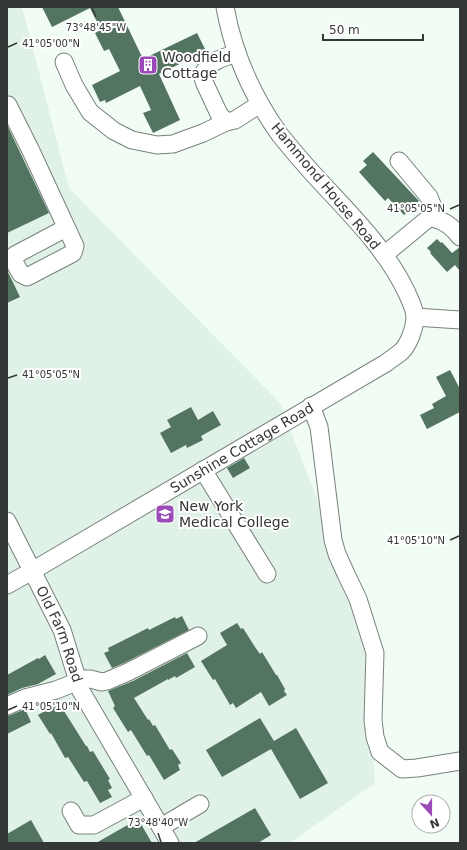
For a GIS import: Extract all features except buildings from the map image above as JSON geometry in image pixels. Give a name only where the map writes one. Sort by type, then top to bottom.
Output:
[{"type":"street","name":"Hammond House Road","points":[[225,7],[227,20],[237,53],[260,104],[280,135],[306,166],[357,221],[384,254],[402,283],[411,302],[415,317]]},
{"type":"street","points":[[226,122],[218,114],[202,75],[206,67],[215,61],[237,53]]},
{"type":"street","points":[[64,62],[74,85],[90,112],[114,131],[132,140],[157,146],[173,144],[203,133],[226,122],[235,120],[260,104]]},
{"type":"street","points":[[7,104],[31,151],[66,228]]},
{"type":"street","points":[[384,254],[430,217],[433,207],[429,197],[399,162]]},
{"type":"street","points":[[430,217],[441,220],[453,228],[460,237]]},
{"type":"street","points":[[415,317],[460,320]]},
{"type":"street","name":"Sunshine Cottage Road","points":[[7,585],[386,363],[402,351],[412,335],[415,317]]},
{"type":"street","points":[[312,406],[319,428],[333,540],[337,554],[358,599],[375,653],[373,720],[375,737],[380,752],[402,769],[460,761]]},
{"type":"street","points":[[203,470],[267,574]]},
{"type":"street","name":"Old Farm Road","points":[[7,521],[62,630],[81,691],[170,843]]},
{"type":"street","points":[[7,706],[25,698],[56,690],[84,679],[102,682],[107,681],[128,672],[198,636]]},
{"type":"street","points":[[71,811],[79,825],[94,825],[144,798]]},
{"type":"street","points":[[161,827],[200,804]]},
{"type":"shaded area","name":"New York Medical College","points":[[7,7],[22,7],[69,188],[280,403],[366,625],[375,783],[290,843],[7,843]]},
{"type":"place","name":"Woodfield Cottage","points":[[148,65]]},
{"type":"place","name":"New York Medical College","points":[[165,514]]}]
